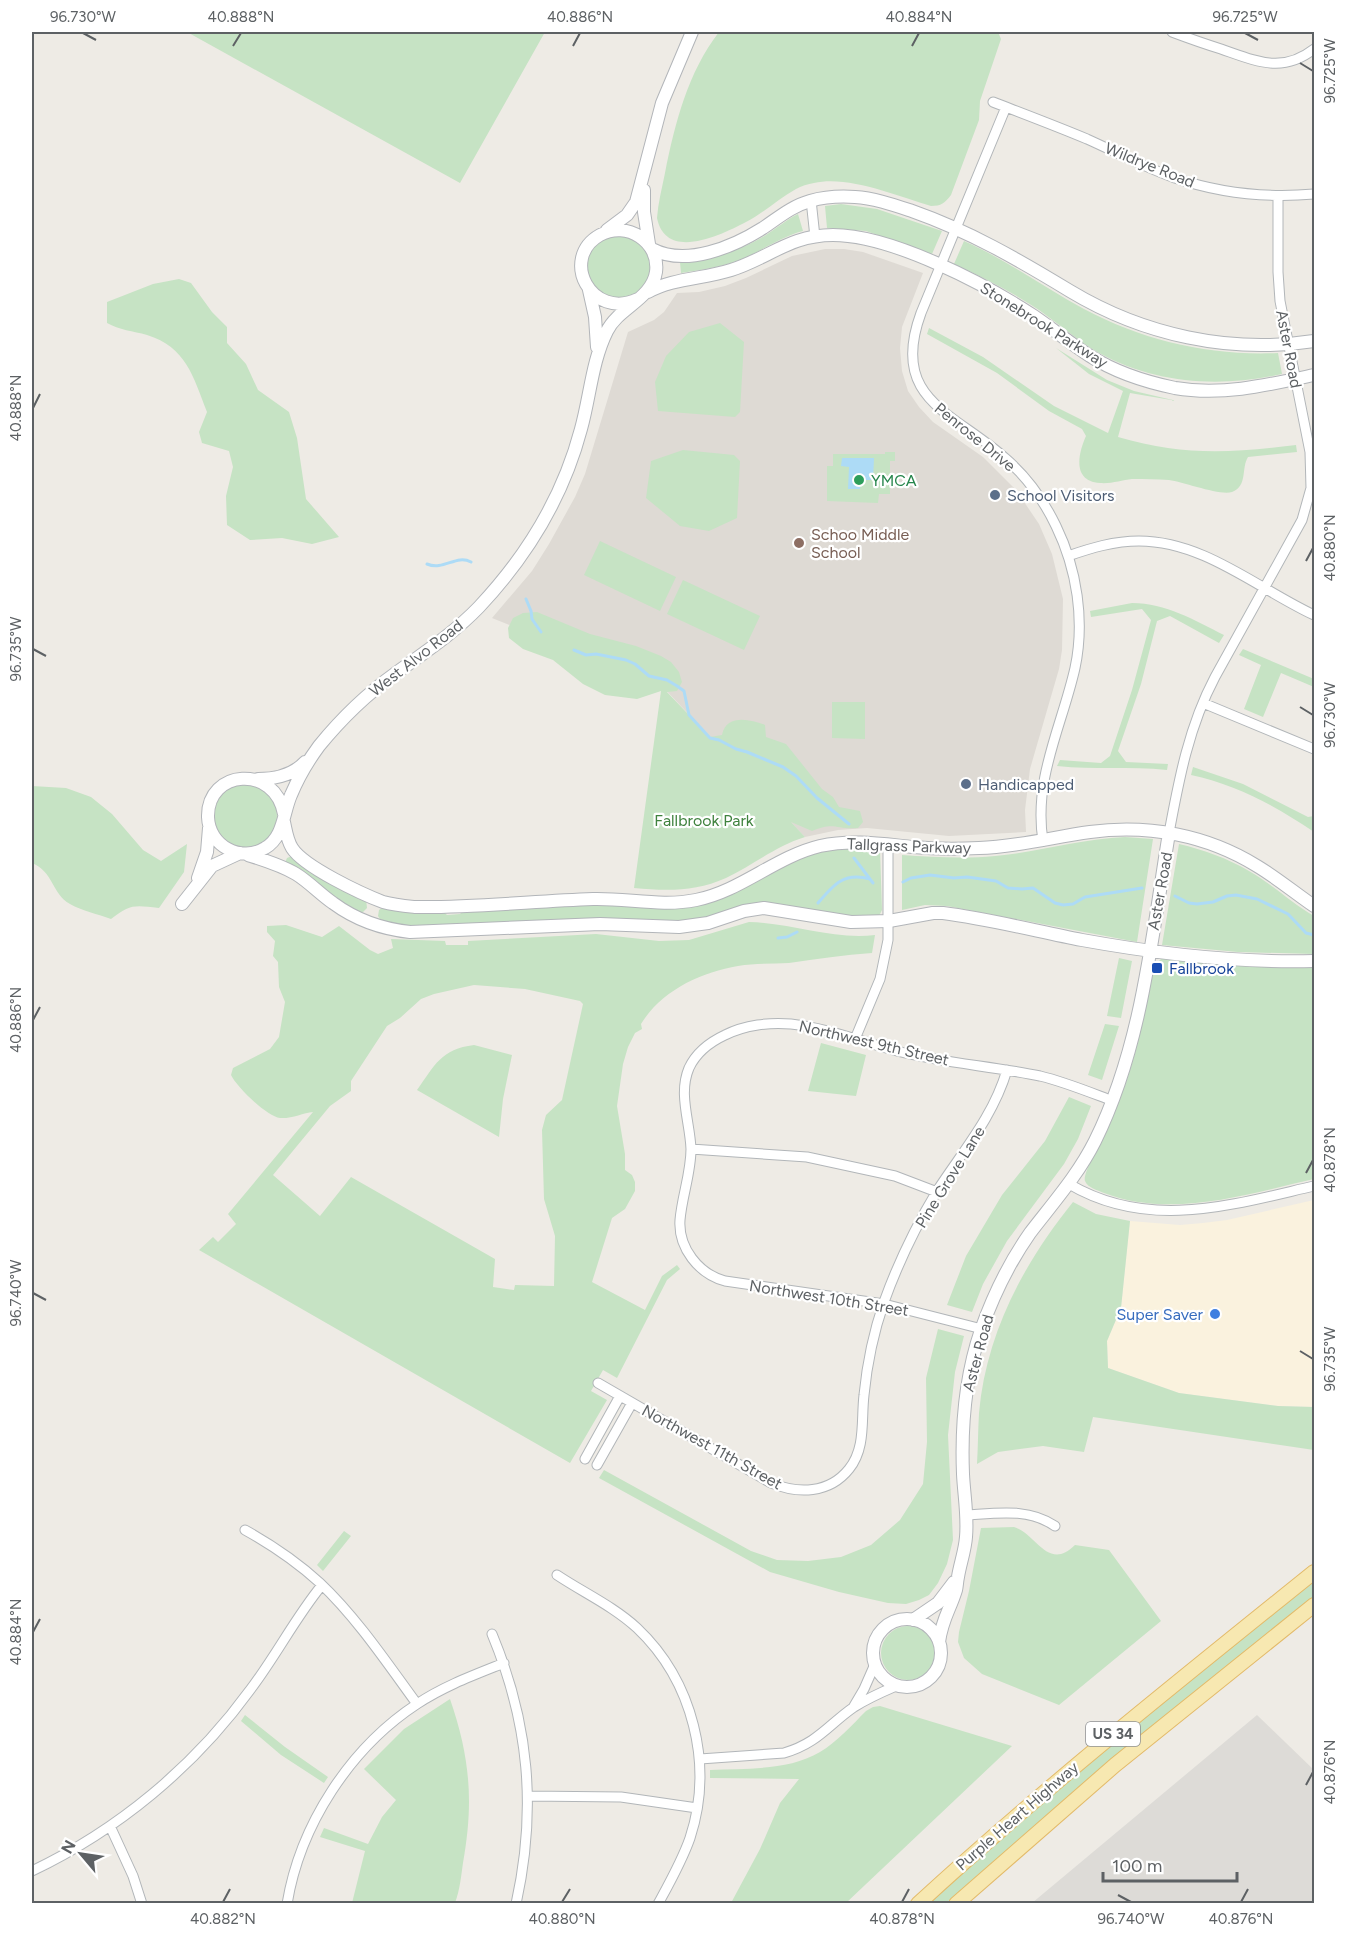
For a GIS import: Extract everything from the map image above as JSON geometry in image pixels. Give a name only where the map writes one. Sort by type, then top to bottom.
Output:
[{"type":"main road","name":"Purple Heart Highway","points":[[918,1904],[1040,1795],[1314,1572]]},
{"type":"main road","name":"Purple Heart Highway","points":[[956,1904],[1115,1765],[1314,1605]]},
{"type":"street","points":[[646,169],[644,212],[650,247],[655,256],[654,281],[641,297],[623,304],[600,300],[589,289],[582,275],[582,259],[589,244],[632,209],[639,194],[662,103],[692,32]]},
{"type":"street","points":[[1172,32],[1262,63],[1296,60],[1314,49]]},
{"type":"street","name":"Wildrye Road","points":[[993,102],[1175,178],[1227,191],[1278,196],[1314,194]]},
{"type":"street","name":"Penrose Drive","points":[[1006,107],[914,336],[914,362],[918,378],[936,407],[997,451],[1028,482],[1056,526],[1068,556],[1079,615],[1079,638],[1075,667],[1047,760],[1043,781],[1040,817],[1043,841]]},
{"type":"street","points":[[601,234],[616,230],[631,231],[650,247],[666,256],[682,256],[721,247],[750,235],[786,212],[811,200],[843,196],[867,198],[903,208],[956,228],[1011,255],[1101,308],[1149,328],[1205,341],[1251,345],[1314,341]]},
{"type":"street","name":"Aster Road","points":[[939,1642],[942,1621],[957,1588],[966,1539],[967,1515],[962,1442],[964,1412],[973,1358],[982,1329],[996,1292],[1016,1255],[1069,1184],[1088,1154],[1113,1101],[1136,1025],[1184,755],[1215,677],[1302,520],[1312,494],[1310,452],[1280,301],[1278,196]]},
{"type":"street","points":[[811,200],[815,237]]},
{"type":"street","name":"Stonebrook Parkway","points":[[641,297],[667,283],[732,270],[787,244],[832,235],[864,239],[916,256],[978,283],[1096,359],[1143,380],[1191,390],[1223,391],[1314,375]]},
{"type":"street","name":"West Alvo Road","points":[[589,289],[596,327],[595,368]]},
{"type":"street","name":"West Alvo Road","points":[[253,779],[268,779],[287,774],[301,766],[339,723],[370,694],[398,671],[438,644],[475,611],[522,556],[545,519],[568,469],[582,426],[604,338],[611,323],[641,297]]},
{"type":"street","points":[[1068,556],[1102,545],[1126,541],[1171,544],[1208,558],[1314,615]]},
{"type":"street","points":[[1203,703],[1314,749]]},
{"type":"street","name":"West Alvo Road","points":[[284,815],[296,784],[316,750]]},
{"type":"street","points":[[182,904],[212,866],[242,854],[257,852],[270,844],[280,832],[284,815],[279,798],[268,785],[253,779],[236,779],[228,782],[216,793],[209,808],[207,852],[196,885]]},
{"type":"street","name":"Tallgrass Parkway","points":[[284,815],[289,843],[306,862],[372,897],[395,905],[415,907],[593,899],[669,903],[690,901],[720,893],[781,861],[822,846],[855,842],[974,849],[1121,829],[1170,833],[1230,851],[1258,867],[1314,906]]},
{"type":"street","points":[[209,825],[211,832],[226,848],[275,864],[296,874],[332,903],[355,917],[388,929],[410,932],[600,924],[679,927],[708,923],[764,908],[845,922],[889,921],[933,913],[1149,950],[1212,958],[1314,961]]},
{"type":"street","points":[[855,1039],[880,979],[888,940],[888,844]]},
{"type":"street","name":"Northwest 9th Street","points":[[691,1149],[684,1097],[685,1083],[692,1061],[707,1046],[725,1035],[746,1027],[772,1024],[808,1027],[897,1051],[1042,1077],[1113,1101]]},
{"type":"street","name":"Pine Grove Lane","points":[[831,1484],[848,1471],[859,1452],[869,1360],[884,1304],[908,1244],[937,1192],[987,1118],[999,1094],[1007,1070]]},
{"type":"street","points":[[691,1149],[807,1157],[895,1176],[937,1192]]},
{"type":"street","name":"Northwest 10th Street","points":[[691,1149],[680,1222],[687,1250],[704,1272],[725,1281],[884,1304],[982,1329]]},
{"type":"street","points":[[1069,1184],[1116,1204],[1174,1211],[1220,1208],[1314,1186]]},
{"type":"street","name":"Northwest 11th Street","points":[[598,1383],[784,1489],[815,1490],[831,1484]]},
{"type":"street","points":[[585,1460],[620,1396]]},
{"type":"street","points":[[597,1465],[632,1402]]},
{"type":"street","points":[[967,1515],[1027,1513],[1038,1516],[1055,1526]]},
{"type":"street","points":[[245,1530],[283,1553],[322,1585],[343,1607],[417,1704]]},
{"type":"street","points":[[557,1575],[617,1612],[636,1627],[657,1651],[674,1675],[686,1702],[696,1734],[700,1759],[697,1808],[685,1850],[658,1904]]},
{"type":"street","name":"Aster Road","points":[[913,1620],[938,1603],[958,1576]]},
{"type":"street","points":[[32,1870],[60,1857],[110,1826],[189,1761],[222,1726],[251,1689],[302,1610],[322,1585]]},
{"type":"street","points":[[700,1759],[784,1753],[796,1749],[826,1732],[853,1708],[872,1696],[896,1686],[916,1686],[931,1677],[940,1661],[939,1642],[929,1627],[913,1620],[903,1619],[893,1622],[884,1628],[874,1645],[875,1665],[880,1674],[896,1686]]},
{"type":"street","points":[[492,1634],[518,1709],[523,1737],[528,1796],[524,1862],[516,1904]]},
{"type":"street","points":[[286,1904],[303,1847],[333,1791],[370,1744],[390,1724],[417,1704],[469,1677],[504,1664]]},
{"type":"street","points":[[853,1708],[875,1665]]},
{"type":"street","points":[[528,1796],[621,1797],[697,1808]]},
{"type":"street","points":[[110,1826],[133,1876],[141,1904]]},
{"type":"shaded area","name":"Schoo Middle School","points":[[825,249],[863,252],[923,273],[902,327],[900,348],[902,371],[908,391],[933,422],[983,457],[1016,490],[1039,524],[1052,554],[1063,599],[1062,650],[1059,669],[1030,769],[1025,810],[1026,832],[949,836],[867,828],[838,830],[805,837],[661,685],[492,618],[532,571],[575,497],[585,474],[628,332],[654,320],[664,312],[677,293],[699,292],[725,286],[792,256]]},
{"type":"shaded area","points":[[1314,1200],[1314,1407],[1278,1406],[1179,1393],[1108,1368],[1107,1341],[1121,1308],[1130,1221],[1180,1225],[1203,1223],[1227,1220]]},
{"type":"shaded area","points":[[1257,1715],[1314,1770],[1314,1903],[1032,1903]]},
{"type":"green space","points":[[187,32],[545,32],[460,183]]},
{"type":"green space","points":[[719,32],[998,32],[1001,39],[980,101],[979,120],[951,195],[942,204],[931,206],[857,184],[827,181],[814,183],[798,188],[753,218],[723,233],[696,241],[683,242],[671,239],[662,231],[657,218],[669,154],[678,117],[691,81],[708,47]]},
{"type":"green space","points":[[841,204],[877,209],[942,231],[932,254],[866,231],[827,228],[825,206]]},
{"type":"green space","points":[[798,214],[803,231],[740,260],[681,273],[680,262],[713,257],[735,250],[766,235]]},
{"type":"green space","points":[[619,235],[631,237],[642,244],[649,255],[651,267],[649,279],[642,290],[631,297],[619,299],[607,297],[596,290],[589,279],[587,267],[589,255],[596,244],[607,237]]},
{"type":"green space","points":[[964,241],[1069,301],[1130,330],[1203,349],[1278,353],[1282,374],[1211,382],[1165,377],[1121,363],[1091,348],[1019,297],[954,264]]},
{"type":"green space","points":[[179,279],[191,283],[212,312],[227,327],[227,343],[246,364],[258,390],[289,412],[297,438],[306,499],[339,537],[312,544],[282,538],[250,540],[227,525],[226,496],[233,467],[229,451],[202,443],[199,432],[207,412],[186,364],[171,347],[160,340],[107,323],[107,302],[153,284]]},
{"type":"green space","points":[[720,323],[744,342],[740,412],[735,417],[658,411],[655,382],[666,356],[689,332]]},
{"type":"green space","points":[[929,328],[983,357],[1054,406],[1108,433],[1123,391],[1089,374],[1056,348],[1107,380],[1134,391],[1177,401],[1130,393],[1118,437],[1185,450],[1228,451],[1296,445],[1297,452],[1248,457],[1240,486],[1226,493],[1169,480],[1132,479],[1104,483],[1091,481],[1081,472],[1080,458],[1086,436],[1082,429],[1049,411],[997,373],[927,334]]},
{"type":"green space","points":[[683,450],[734,455],[740,461],[737,518],[709,531],[680,526],[646,498],[651,461]]},
{"type":"green space","name":"YMCA","points":[[885,452],[895,452],[895,461],[890,461],[890,494],[879,494],[878,503],[827,501],[827,466],[833,466],[833,454],[885,454]]},
{"type":"green space","points":[[600,541],[676,577],[660,611],[584,575]]},
{"type":"green space","points":[[683,580],[760,616],[744,650],[667,614]]},
{"type":"green space","points":[[1132,603],[1168,609],[1224,635],[1219,643],[1170,616],[1157,621],[1141,684],[1118,751],[1126,762],[1168,764],[1167,770],[1057,766],[1060,760],[1101,763],[1110,756],[1132,690],[1151,620],[1142,609],[1091,617],[1090,611]]},
{"type":"green space","name":"Fallbrook Park","points":[[537,612],[590,634],[636,646],[671,662],[679,672],[682,682],[677,691],[667,692],[710,737],[722,735],[724,728],[733,721],[746,720],[765,725],[766,737],[786,744],[822,789],[833,797],[839,807],[860,811],[863,822],[858,828],[831,826],[812,831],[791,822],[805,837],[784,845],[726,878],[692,888],[658,890],[634,888],[661,691],[637,699],[605,695],[583,684],[553,660],[523,649],[509,638],[508,628],[513,618],[523,613]]},
{"type":"green space","points":[[1243,649],[1314,679],[1314,687],[1281,673],[1263,717],[1244,709],[1261,665],[1239,655]]},
{"type":"green space","points":[[832,702],[865,702],[865,739],[832,738]]},
{"type":"green space","points":[[1193,767],[1243,784],[1308,817],[1314,816],[1314,832],[1256,798],[1224,784],[1191,775]]},
{"type":"green space","points":[[239,784],[251,784],[268,793],[275,804],[277,816],[275,828],[268,839],[251,848],[239,848],[227,843],[218,834],[213,822],[213,810],[218,798],[227,789]]},
{"type":"green space","points":[[32,786],[66,788],[91,797],[112,814],[143,850],[161,861],[187,844],[184,872],[159,908],[133,907],[111,919],[80,909],[64,900],[44,871],[32,863]]},
{"type":"green space","points":[[1125,837],[1153,839],[1137,942],[947,906],[925,905],[902,910],[902,855],[960,858],[995,856],[1092,840]]},
{"type":"green space","points":[[1179,844],[1241,866],[1314,916],[1314,954],[1238,952],[1162,945]]},
{"type":"green space","points":[[841,848],[877,848],[880,850],[882,910],[879,916],[867,918],[792,908],[712,917],[685,923],[418,928],[382,922],[378,916],[379,910],[383,907],[444,912],[447,915],[462,912],[607,904],[671,907],[789,861]]},
{"type":"green space","points":[[292,856],[366,899],[367,908],[358,913],[284,865],[287,858]]},
{"type":"green space","points":[[749,922],[844,935],[875,935],[872,953],[789,963],[744,965],[696,978],[659,1002],[641,1024],[642,1029],[635,1033],[623,1064],[617,1106],[625,1154],[625,1170],[632,1175],[635,1191],[625,1209],[612,1218],[592,1282],[645,1310],[662,1276],[677,1265],[680,1269],[667,1280],[617,1378],[603,1370],[591,1391],[607,1400],[570,1463],[199,1250],[213,1237],[218,1242],[236,1224],[228,1214],[313,1112],[288,1118],[274,1116],[252,1100],[231,1075],[233,1068],[270,1049],[279,1037],[285,1002],[279,987],[278,962],[273,956],[275,941],[267,932],[267,926],[286,925],[322,937],[339,926],[378,954],[393,948],[391,939],[445,941],[446,945],[468,945],[468,941],[596,934],[659,941],[689,940]],"holes":[[[474,985],[525,989],[580,1001],[583,1004],[562,1100],[546,1115],[542,1130],[544,1199],[555,1236],[554,1286],[515,1285],[514,1290],[493,1287],[495,1259],[351,1177],[320,1216],[273,1175],[330,1106],[351,1091],[351,1081],[387,1026],[400,1018],[421,999]]]},
{"type":"green space","points":[[1119,958],[1132,961],[1121,1018],[1107,1016]]},
{"type":"green space","points":[[1162,958],[1314,966],[1314,1179],[1236,1197],[1183,1204],[1156,1204],[1130,1200],[1098,1191],[1086,1183],[1087,1171],[1127,1079],[1138,1041],[1154,966]]},
{"type":"green space","points":[[1105,1024],[1119,1026],[1102,1080],[1088,1075]]},
{"type":"green space","points":[[821,1043],[866,1055],[856,1096],[808,1091]]},
{"type":"green space","points":[[474,1045],[512,1055],[503,1099],[499,1137],[417,1090],[434,1066],[446,1054]]},
{"type":"green space","points":[[1069,1097],[1091,1106],[1078,1139],[1064,1164],[1007,1241],[983,1284],[972,1312],[947,1305],[966,1256],[1002,1195],[1045,1141]]},
{"type":"green space","points":[[1073,1202],[1096,1214],[1130,1221],[1121,1308],[1107,1341],[1108,1368],[1179,1393],[1278,1406],[1314,1407],[1314,1450],[1093,1417],[1084,1452],[1043,1446],[998,1452],[977,1464],[979,1413],[983,1384],[999,1328],[1023,1275]]},
{"type":"green space","points":[[938,1329],[964,1336],[955,1372],[948,1435],[953,1540],[947,1564],[938,1583],[929,1595],[919,1600],[906,1604],[888,1603],[839,1592],[770,1572],[599,1478],[604,1470],[751,1551],[777,1560],[808,1561],[841,1557],[871,1545],[900,1520],[923,1484],[927,1442],[926,1378]]},
{"type":"green space","points":[[1014,1527],[1050,1553],[1066,1552],[1075,1545],[1109,1550],[1161,1621],[1059,1705],[982,1674],[964,1658],[958,1642],[981,1528]]},
{"type":"green space","points":[[344,1531],[351,1536],[323,1571],[317,1565]]},
{"type":"green space","points":[[1314,1579],[1314,1597],[1095,1774],[946,1903],[925,1904],[1091,1759]]},
{"type":"green space","points":[[908,1626],[918,1628],[927,1634],[933,1643],[935,1653],[933,1663],[927,1672],[918,1678],[908,1680],[898,1678],[889,1672],[883,1663],[881,1653],[883,1643],[889,1634],[898,1628]]},
{"type":"green space","points":[[450,1699],[466,1760],[469,1800],[466,1841],[455,1903],[352,1903],[365,1851],[320,1837],[324,1828],[368,1844],[382,1817],[396,1800],[364,1769],[404,1729]]},
{"type":"green space","points":[[880,1706],[1012,1746],[846,1903],[731,1903],[760,1849],[780,1803],[799,1779],[710,1778],[710,1770],[781,1766],[795,1763],[820,1752],[866,1711]]},
{"type":"green space","points":[[245,1715],[328,1777],[324,1783],[281,1755],[241,1721]]},
{"type":"water","points":[[842,458],[874,458],[873,480],[861,480],[860,489],[848,489],[849,467],[841,466]]},
{"type":"waterway","points":[[427,564],[439,566],[460,560],[471,562]]},
{"type":"waterway","points":[[526,599],[532,619],[541,632]]},
{"type":"waterway","points":[[574,650],[586,655],[596,654],[626,660],[635,664],[649,676],[667,680],[677,686],[684,691],[689,715],[710,738],[783,767],[849,824]]},
{"type":"waterway","points":[[854,858],[873,883]]},
{"type":"waterway","points":[[903,882],[911,878],[930,875],[996,881],[1008,888],[1033,888],[1055,903],[1063,905],[1073,904],[1085,897],[1142,888]]},
{"type":"waterway","points":[[818,903],[840,881],[853,877],[870,879]]},
{"type":"waterway","points":[[1175,896],[1197,904],[1236,895],[1257,899],[1288,914],[1306,933],[1314,935]]},
{"type":"waterway","points":[[778,938],[797,932]]},
{"type":"place","name":"YMCA","points":[[859,480]]},
{"type":"place","name":"School Visitors","points":[[995,495]]},
{"type":"place","name":"Schoo Middle School","points":[[799,543]]},
{"type":"place","name":"Handicapped","points":[[966,784]]},
{"type":"place","name":"Fallbrook","points":[[1157,968]]},
{"type":"place","name":"Super Saver","points":[[1215,1314]]}]
